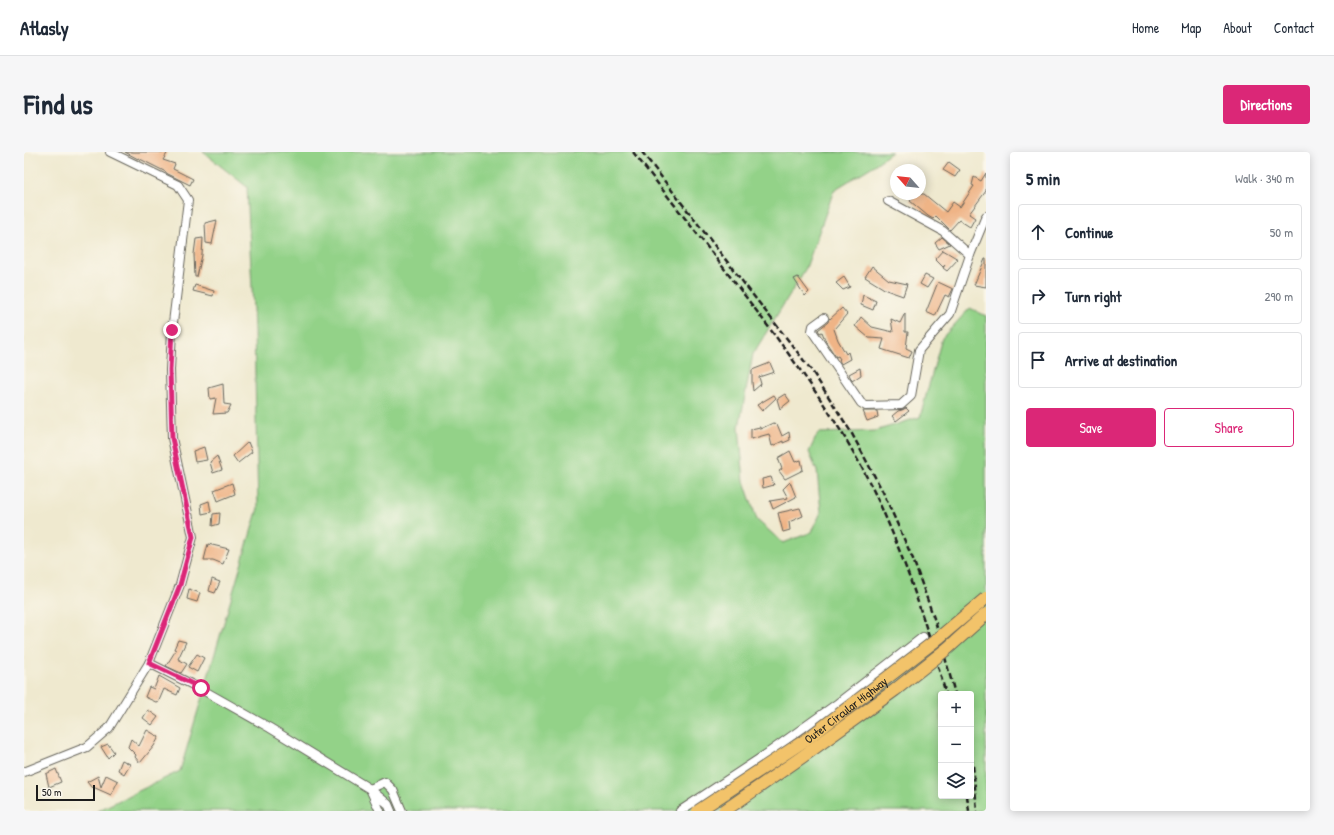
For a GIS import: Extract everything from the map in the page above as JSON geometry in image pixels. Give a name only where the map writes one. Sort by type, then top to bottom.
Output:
[{"type":"highway","name":"Outer Circular Highway","points":[[698,811],[807,739],[935,641],[986,598]]},
{"type":"highway","name":"Outer Circular Highway","points":[[724,811],[802,758],[895,690],[986,614]]},
{"type":"street","points":[[24,772],[87,747],[109,728],[149,663],[180,585],[193,537],[172,438],[170,370],[172,330],[188,200],[178,185],[110,152]]},
{"type":"street","points":[[888,202],[943,231],[970,255]]},
{"type":"street","points":[[824,318],[813,326],[812,331],[861,403],[866,406],[901,405],[911,396],[919,350],[950,314],[970,255],[986,216]]},
{"type":"street","points":[[680,811],[765,755],[832,707],[923,637]]},
{"type":"street","points":[[149,663],[201,688],[370,788],[388,804],[391,811]]},
{"type":"street","points":[[370,788],[385,782],[393,790],[402,811]]},
{"type":"street","points":[[370,788],[380,811]]},
{"type":"green space","points":[[203,152],[892,152],[873,166],[834,190],[806,268],[753,354],[739,427],[744,481],[757,520],[783,543],[812,532],[821,512],[817,471],[809,452],[818,433],[875,431],[920,417],[942,338],[970,308],[986,316],[986,811],[97,811],[180,771],[258,508],[254,329],[247,187]]},
{"type":"building","points":[[125,152],[168,152],[163,160],[175,164],[173,169],[193,179],[190,185]]},
{"type":"building","points":[[949,162],[960,170],[955,177],[943,170]]},
{"type":"building","points":[[986,173],[986,191],[969,214],[975,218],[970,227],[959,220],[950,230],[936,216],[933,219],[910,201],[926,200],[926,196],[946,212],[953,202],[960,207],[974,186],[972,185],[974,177],[981,181]]},
{"type":"building","points":[[217,220],[212,244],[206,243],[205,223]]},
{"type":"building","points":[[942,237],[950,244],[939,249],[935,243]]},
{"type":"building","points":[[203,238],[202,255],[197,277],[195,277],[194,254],[196,239]]},
{"type":"building","points":[[943,250],[958,259],[947,271],[943,268],[945,265],[943,267],[935,259]]},
{"type":"building","points":[[985,259],[986,287],[974,285]]},
{"type":"building","points":[[872,266],[889,280],[907,284],[903,296],[886,290],[865,277]]},
{"type":"building","points":[[925,275],[933,279],[927,288],[920,284]]},
{"type":"building","points":[[798,277],[809,292],[805,296],[794,279]]},
{"type":"building","points":[[844,277],[850,287],[843,290],[836,283]]},
{"type":"building","points":[[938,282],[953,289],[949,297],[945,295],[935,316],[926,312]]},
{"type":"building","points":[[195,285],[214,291],[213,296],[193,291]]},
{"type":"building","points":[[863,295],[876,301],[873,310],[861,305]]},
{"type":"building","points":[[842,308],[847,314],[834,329],[838,340],[846,354],[848,352],[850,359],[841,364],[840,359],[838,356],[836,357],[826,342],[822,332],[820,333],[818,330],[828,322],[829,318],[830,319]]},
{"type":"building","points":[[905,313],[905,332],[908,332],[906,348],[912,351],[909,358],[881,349],[884,339],[869,338],[855,326],[861,317],[872,327],[893,332],[891,319],[900,323]]},
{"type":"building","points":[[770,363],[774,372],[759,377],[761,384],[753,391],[752,370]]},
{"type":"building","points":[[860,368],[861,375],[852,381],[849,374]]},
{"type":"building","points":[[223,384],[224,404],[231,405],[227,413],[213,414],[216,398],[210,399],[209,388]]},
{"type":"building","points":[[785,394],[790,401],[780,409],[777,399]]},
{"type":"building","points":[[774,395],[776,398],[762,411],[757,405]]},
{"type":"building","points":[[906,408],[909,411],[896,421],[892,416],[898,411]]},
{"type":"building","points":[[863,411],[877,411],[878,417],[867,421]]},
{"type":"building","points":[[773,423],[777,424],[782,436],[789,432],[790,440],[783,443],[783,441],[772,446],[769,434],[751,439],[751,429],[760,427],[760,429]]},
{"type":"building","points":[[248,442],[252,452],[238,463],[233,456]]},
{"type":"building","points":[[204,447],[207,460],[195,462],[193,451]]},
{"type":"building","points":[[790,451],[795,462],[801,460],[803,470],[785,479],[779,471],[782,469],[778,458]]},
{"type":"building","points":[[217,456],[222,470],[213,473],[210,462]]},
{"type":"building","points":[[771,477],[774,485],[763,488],[762,479]]},
{"type":"building","points":[[790,482],[796,497],[773,509],[770,501],[788,498],[783,489]]},
{"type":"building","points":[[232,483],[235,494],[218,501],[214,490]]},
{"type":"building","points":[[209,501],[211,512],[202,514],[201,504]]},
{"type":"building","points":[[800,508],[803,516],[789,522],[790,530],[783,532],[778,513]]},
{"type":"building","points":[[220,513],[219,524],[212,526],[213,514]]},
{"type":"building","points":[[208,544],[229,549],[223,564],[213,560],[204,560]]},
{"type":"building","points":[[212,579],[220,582],[215,593],[209,591]]},
{"type":"building","points":[[189,589],[200,593],[197,602],[187,599]]},
{"type":"building","points":[[178,640],[186,642],[178,659],[187,664],[181,673],[166,666],[176,650],[174,649]]},
{"type":"building","points":[[197,654],[204,658],[197,672],[188,667]]},
{"type":"building","points":[[159,676],[180,688],[177,695],[164,689],[158,703],[145,697],[149,687],[154,689]]},
{"type":"building","points":[[148,710],[158,717],[152,725],[143,718]]},
{"type":"building","points":[[147,730],[159,737],[154,746],[140,763],[135,757],[136,755],[128,747],[131,739],[139,746]]},
{"type":"building","points":[[108,744],[114,752],[108,758],[101,747]]},
{"type":"building","points":[[122,760],[130,764],[124,774],[118,770]]},
{"type":"building","points":[[56,769],[61,782],[49,787],[46,774]]},
{"type":"building","points":[[106,775],[118,781],[111,795],[93,787],[92,788],[87,782],[98,776],[101,787]]},
{"type":"railway","points":[[633,152],[780,342],[820,398],[856,457],[871,485],[908,573],[945,691]]},
{"type":"railway","points":[[642,152],[812,371],[851,432],[883,492],[913,559],[936,624],[954,691]]},
{"type":"railway","points":[[972,763],[977,811]]},
{"type":"railway","points":[[967,799],[969,811]]},
{"type":"route","points":[[172,330],[170,370],[172,438],[193,537],[180,585],[149,663],[201,688]]}]
